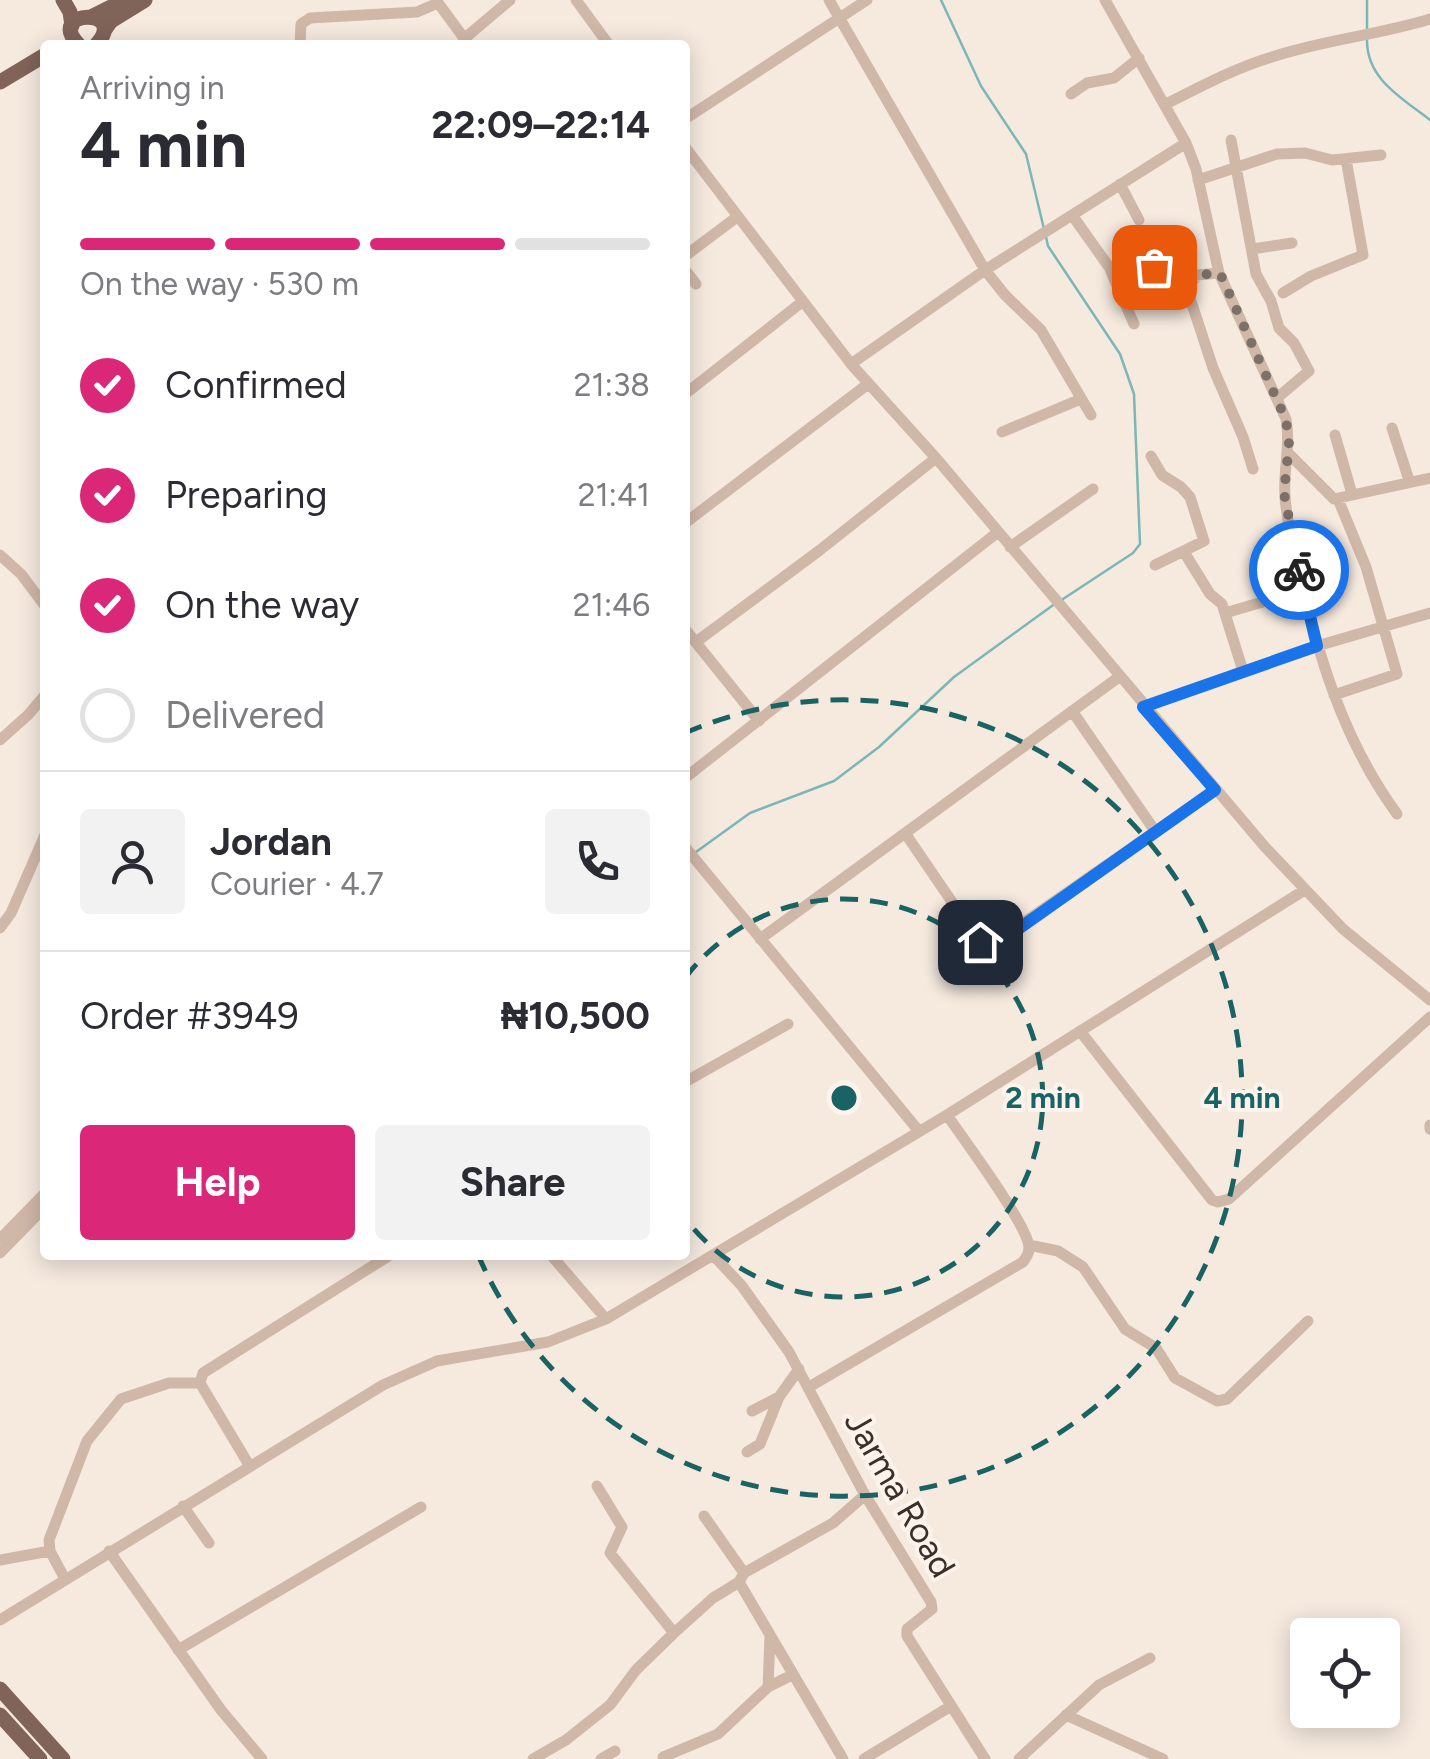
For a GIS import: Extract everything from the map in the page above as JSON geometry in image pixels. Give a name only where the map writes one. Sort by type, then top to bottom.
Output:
[{"type":"main road","points":[[62,0],[70,12],[71,37]]},
{"type":"main road","points":[[74,0],[102,24],[102,39]]},
{"type":"main road","points":[[71,37],[81,17],[125,0]]},
{"type":"main road","points":[[102,39],[111,20],[146,0]]},
{"type":"main road","points":[[0,82],[40,57]]},
{"type":"main road","points":[[0,93],[40,69]]},
{"type":"main road","points":[[0,1689],[63,1759]]},
{"type":"main road","points":[[0,1715],[40,1759]]},
{"type":"street","points":[[469,40],[510,0]]},
{"type":"street","points":[[576,0],[605,40]]},
{"type":"street","points":[[829,0],[985,270],[1004,296],[1041,330],[1091,415]]},
{"type":"street","points":[[690,116],[868,0]]},
{"type":"street","points":[[1105,0],[1186,143],[1220,273],[1288,431],[1286,507],[1317,646],[1365,769],[1397,814]]},
{"type":"street","points":[[300,40],[301,24],[310,18],[417,12],[437,1],[466,40]]},
{"type":"street","points":[[1166,104],[1244,66],[1430,19]]},
{"type":"street","points":[[1071,94],[1086,83],[1112,79],[1138,58]]},
{"type":"street","points":[[1231,140],[1256,274],[1280,328],[1294,343],[1309,371],[1277,398]]},
{"type":"street","points":[[852,364],[985,270],[1186,143]]},
{"type":"street","points":[[1198,180],[1290,153],[1346,159],[1380,155]]},
{"type":"street","points":[[690,154],[868,384],[936,458],[1143,707],[1303,891],[1370,953],[1430,1000]]},
{"type":"street","points":[[1283,294],[1310,276],[1363,255],[1346,159]]},
{"type":"street","points":[[1120,184],[1139,220]]},
{"type":"street","points":[[1072,215],[1109,267],[1134,324]]},
{"type":"street","points":[[690,252],[737,216]]},
{"type":"street","points":[[1252,249],[1292,243]]},
{"type":"street","points":[[1109,267],[1151,266],[1186,276],[1220,273]]},
{"type":"street","points":[[690,276],[696,284]]},
{"type":"street","points":[[1196,276],[1187,289],[1252,469]]},
{"type":"street","points":[[690,390],[802,302]]},
{"type":"street","points":[[690,519],[868,384]]},
{"type":"street","points":[[1002,432],[1081,399]]},
{"type":"street","points":[[1392,428],[1409,480]]},
{"type":"street","points":[[1335,435],[1352,494]]},
{"type":"street","points":[[1288,453],[1327,495],[1338,499],[1430,478]]},
{"type":"street","points":[[1150,456],[1162,475],[1182,486],[1190,497],[1204,541],[1155,565]]},
{"type":"street","points":[[696,642],[936,458]]},
{"type":"street","points":[[1010,547],[1093,489]]},
{"type":"street","points":[[1334,695],[1396,676],[1366,567],[1338,499]]},
{"type":"street","points":[[690,774],[998,532]]},
{"type":"street","points":[[1184,552],[1210,594],[1220,600],[1243,671]]},
{"type":"street","points":[[0,555],[40,599]]},
{"type":"street","points":[[1224,614],[1303,590]]},
{"type":"street","points":[[1143,707],[1317,646],[1430,613]]},
{"type":"street","points":[[690,635],[759,721]]},
{"type":"street","points":[[760,939],[1119,677]]},
{"type":"street","points":[[0,740],[40,701]]},
{"type":"street","points":[[1072,711],[1155,831]]},
{"type":"street","points":[[905,833],[980,942],[986,945],[1000,942],[1215,790]]},
{"type":"street","points":[[0,928],[11,913],[40,846]]},
{"type":"street","points":[[690,852],[918,1130]]},
{"type":"street","points":[[0,1620],[356,1399],[408,1372],[438,1362],[548,1342],[606,1319],[947,1115],[1303,891]]},
{"type":"street","points":[[1080,1031],[1212,1200],[1218,1202],[1229,1199],[1430,1017]]},
{"type":"street","points":[[690,1079],[788,1024]]},
{"type":"street","points":[[809,1387],[1023,1262],[1029,1253],[1018,1222],[947,1115]]},
{"type":"street","points":[[0,1239],[40,1198]]},
{"type":"street","points":[[0,1253],[40,1212]]},
{"type":"street","points":[[1029,1245],[1058,1251],[1083,1268],[1126,1329],[1156,1348],[1175,1378],[1218,1401],[1227,1399],[1308,1321]]},
{"type":"street","name":"Jarma Road","points":[[713,1255],[762,1314],[799,1369],[865,1494],[930,1602],[932,1609],[906,1633],[986,1759]]},
{"type":"street","points":[[248,1465],[200,1383],[203,1373],[382,1260]]},
{"type":"street","points":[[555,1260],[606,1319]]},
{"type":"street","points":[[747,1452],[760,1444],[779,1397],[799,1369]]},
{"type":"street","points":[[65,1579],[48,1540],[86,1442],[121,1399],[168,1383],[200,1383]]},
{"type":"street","points":[[752,1411],[779,1397]]},
{"type":"street","points":[[597,1486],[622,1527],[610,1553],[674,1633]]},
{"type":"street","points":[[533,1759],[566,1740],[610,1705],[636,1670],[714,1598],[833,1523],[865,1494]]},
{"type":"street","points":[[182,1506],[209,1544]]},
{"type":"street","points":[[178,1650],[421,1507]]},
{"type":"street","points":[[704,1516],[843,1759]]},
{"type":"street","points":[[109,1551],[178,1650],[262,1759]]},
{"type":"street","points":[[0,1560],[50,1552]]},
{"type":"street","points":[[768,1687],[770,1637]]},
{"type":"street","points":[[1018,1759],[1099,1685],[1150,1658]]},
{"type":"street","points":[[663,1757],[718,1734],[768,1687],[792,1675]]},
{"type":"street","points":[[864,1759],[951,1706]]},
{"type":"street","points":[[1066,1715],[1163,1759]]},
{"type":"street","points":[[601,1759],[615,1751]]},
{"type":"waterway","points":[[941,0],[981,86],[1026,154],[1044,229]]},
{"type":"waterway","points":[[1367,0],[1367,31]]},
{"type":"waterway","points":[[1367,39],[1368,53],[1379,76],[1430,120]]},
{"type":"waterway","points":[[1046,237],[1048,246],[1120,354],[1134,394],[1140,544],[1133,553],[1063,599]]},
{"type":"waterway","points":[[696,852],[750,813],[834,781],[879,747],[954,677],[1056,603]]},
{"type":"way so far","points":[[1154,267],[1186,276],[1220,273],[1286,420],[1289,444],[1284,493],[1299,570]]},
{"type":"route","points":[[980,942],[1000,942],[1215,790],[1143,707],[1317,646],[1299,570]]}]
